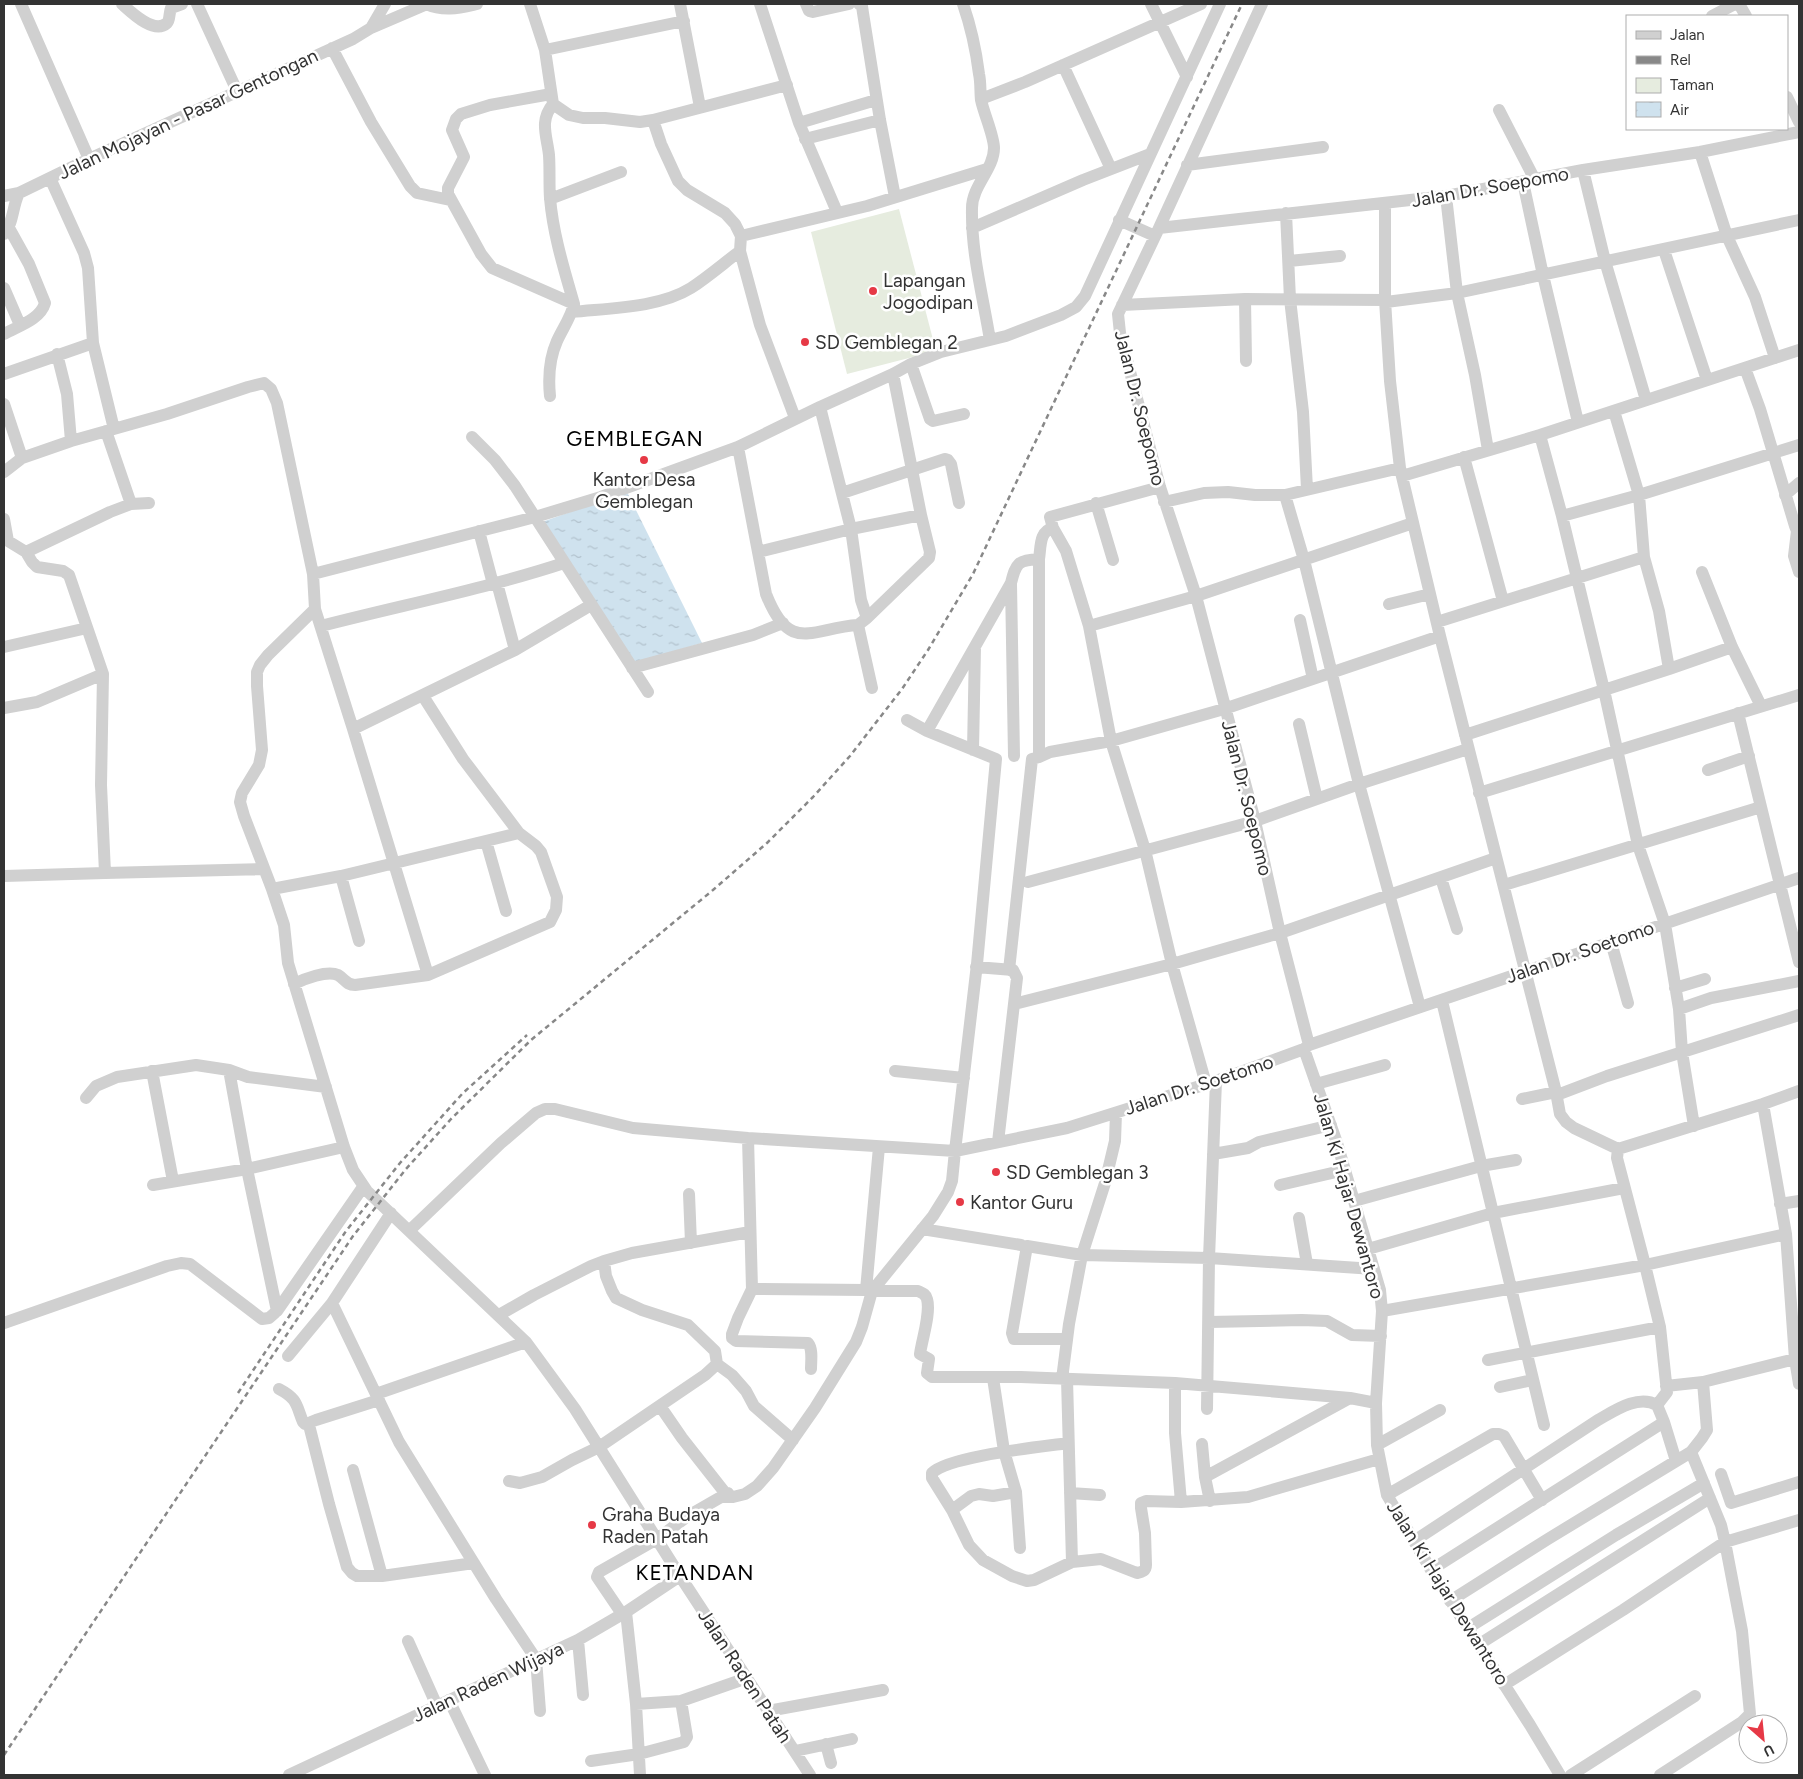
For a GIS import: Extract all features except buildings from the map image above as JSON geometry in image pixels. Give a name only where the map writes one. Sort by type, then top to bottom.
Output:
[{"type":"street","points":[[21,4],[89,159]]},
{"type":"street","points":[[122,4],[142,21],[156,26],[165,25],[168,22],[172,8],[182,4]]},
{"type":"street","points":[[197,4],[237,91]]},
{"type":"street","points":[[371,28],[385,4]]},
{"type":"street","points":[[427,4],[441,9],[457,9],[477,4]]},
{"type":"street","name":"Jalan Mojayan - Pasar Gentongan","points":[[4,196],[20,193],[89,159],[332,48],[371,28],[427,4]]},
{"type":"street","points":[[530,4],[545,50],[552,99],[546,114],[545,132],[549,154],[550,199],[556,236],[573,308],[550,361],[548,377],[550,396]]},
{"type":"street","points":[[680,4],[700,107]]},
{"type":"street","points":[[760,4],[799,123],[837,212]]},
{"type":"street","points":[[806,4],[809,11],[814,12],[849,4]]},
{"type":"street","points":[[859,4],[862,6],[876,100],[894,197]]},
{"type":"street","points":[[963,4],[970,26],[980,75],[981,99],[994,148],[987,169],[974,194],[972,205],[972,228],[976,266],[990,340]]},
{"type":"street","points":[[1151,4],[1187,77]]},
{"type":"street","points":[[981,99],[1201,4]]},
{"type":"street","points":[[313,574],[535,517],[602,497],[738,446],[911,364],[950,349],[1006,336],[1061,315],[1080,303],[1086,296],[1119,220],[1220,4]]},
{"type":"street","points":[[1119,220],[1157,232],[1262,4]]},
{"type":"street","points":[[1714,15],[1737,4],[1745,15]]},
{"type":"street","points":[[545,50],[684,21]]},
{"type":"street","points":[[332,48],[371,122],[410,186],[416,193],[450,200]]},
{"type":"street","points":[[1063,65],[1111,169]]},
{"type":"street","points":[[740,251],[690,288],[668,298],[627,307],[573,308],[492,268],[481,254],[450,200],[448,188],[464,157],[452,130],[456,119],[461,114],[490,105],[552,99],[569,115],[582,118],[605,118],[640,122],[787,85]]},
{"type":"street","points":[[1788,99],[1799,122]]},
{"type":"street","points":[[799,123],[876,100]]},
{"type":"street","points":[[1498,110],[1529,181],[1543,275],[1578,422]]},
{"type":"street","points":[[653,120],[661,144],[678,181],[687,190],[725,213],[735,224],[741,236],[740,251],[760,325],[795,418]]},
{"type":"street","points":[[805,139],[880,120]]},
{"type":"street","name":"Jalan Dr. Soepomo","points":[[1307,1047],[1255,821],[1224,709],[1196,596],[1164,502],[1120,333],[1118,314],[1157,232],[1286,213],[1385,204],[1446,196],[1583,170],[1700,152],[1799,132]]},
{"type":"street","points":[[1187,165],[1324,147]]},
{"type":"street","points":[[1700,152],[1727,236],[1755,297],[1775,358]]},
{"type":"street","points":[[972,228],[1150,154]]},
{"type":"street","points":[[741,236],[867,206],[987,169]]},
{"type":"street","points":[[1583,170],[1606,261],[1646,400]]},
{"type":"street","points":[[550,199],[621,172]]},
{"type":"street","points":[[50,178],[84,253],[88,268],[93,343],[110,430],[131,504]]},
{"type":"street","points":[[4,334],[40,314],[45,303],[29,264],[6,231],[15,201],[20,193]]},
{"type":"street","points":[[1446,196],[1457,293],[1475,375],[1488,450]]},
{"type":"street","points":[[1385,204],[1385,301],[1390,381],[1401,472],[1479,793],[1526,970],[1560,1114],[1574,1128],[1618,1149],[1799,1091]]},
{"type":"street","points":[[1286,213],[1290,299],[1303,412],[1307,489]]},
{"type":"street","points":[[1122,305],[1246,299],[1385,301],[1457,293],[1799,220]]},
{"type":"street","points":[[1664,250],[1707,380]]},
{"type":"street","points":[[1289,261],[1340,256]]},
{"type":"street","points":[[4,288],[20,325]]},
{"type":"street","points":[[1246,299],[1246,361]]},
{"type":"street","points":[[4,374],[93,343]]},
{"type":"street","points":[[1164,502],[1220,492],[1285,495],[1307,489],[1401,472],[1464,457],[1540,435],[1799,350]]},
{"type":"street","points":[[57,354],[67,394],[71,441]]},
{"type":"street","points":[[911,364],[930,419],[933,421],[964,414]]},
{"type":"street","points":[[1745,368],[1774,453],[1796,531],[1799,572]]},
{"type":"street","points":[[738,446],[766,594],[772,608],[789,629],[799,634],[816,634],[862,622],[929,558],[930,552],[893,374]]},
{"type":"street","points":[[4,472],[22,458],[71,441],[189,407],[248,386],[264,383],[268,385],[277,403],[313,574],[315,609],[428,975]]},
{"type":"street","points":[[4,404],[22,458]]},
{"type":"street","points":[[820,407],[851,529],[872,688]]},
{"type":"street","points":[[1614,411],[1639,495],[1644,557],[1659,611],[1669,669]]},
{"type":"street","points":[[1540,435],[1577,577],[1638,845],[1665,924],[1694,1126]]},
{"type":"street","points":[[472,436],[495,460],[510,480],[648,692]]},
{"type":"street","points":[[1562,516],[1639,495],[1799,445]]},
{"type":"street","points":[[1464,457],[1503,601]]},
{"type":"street","points":[[842,493],[945,459],[948,460],[952,470],[959,503]]},
{"type":"street","points":[[1786,495],[1799,483]]},
{"type":"street","points":[[1160,487],[1050,517],[1052,528],[1066,551],[1088,626],[1111,741],[1145,850],[1172,964],[1211,1083],[1213,1154],[1209,1258],[1207,1409]]},
{"type":"street","points":[[1285,495],[1304,560],[1359,784],[1420,1007]]},
{"type":"street","points":[[26,552],[110,512],[131,504],[148,503]]},
{"type":"street","points":[[1096,503],[1113,560]]},
{"type":"street","points":[[758,552],[851,529],[921,515]]},
{"type":"street","points":[[4,519],[6,541],[26,552],[37,567],[63,570],[69,575],[103,674],[101,784],[105,873]]},
{"type":"street","points":[[1088,626],[1196,596],[1413,523]]},
{"type":"street","points":[[1010,970],[1036,758],[1039,559],[1042,538],[1048,529],[1052,528]]},
{"type":"street","points":[[479,531],[514,650]]},
{"type":"street","points":[[1437,622],[1644,557]]},
{"type":"street","points":[[1014,756],[1011,583],[1014,568],[1018,564],[1027,560],[1039,559]]},
{"type":"street","points":[[321,626],[495,584],[564,563]]},
{"type":"street","points":[[1702,572],[1732,647],[1761,706]]},
{"type":"street","points":[[927,731],[1011,583]]},
{"type":"street","points":[[1389,604],[1430,594]]},
{"type":"street","points":[[353,729],[514,650],[591,605]]},
{"type":"street","name":"Jalan Raden Patah","points":[[315,609],[268,655],[257,672],[262,750],[259,765],[246,786],[240,802],[284,925],[288,963],[344,1147],[364,1187],[526,1342],[575,1409],[680,1576],[810,1775]]},
{"type":"street","points":[[1300,620],[1313,679]]},
{"type":"street","points":[[632,668],[753,635],[783,622]]},
{"type":"street","points":[[4,647],[87,628]]},
{"type":"street","points":[[907,720],[927,731],[996,759],[1014,756],[1036,758],[1050,752],[1111,741],[1224,709],[1440,636]]},
{"type":"street","points":[[973,750],[975,645]]},
{"type":"street","points":[[1465,735],[1732,647]]},
{"type":"street","points":[[4,708],[37,702],[103,674]]},
{"type":"street","points":[[1479,793],[1799,695]]},
{"type":"street","points":[[294,984],[309,977],[332,974],[341,977],[346,983],[355,985],[428,975],[550,922],[556,910],[557,897],[541,852],[519,833],[463,759],[423,696]]},
{"type":"street","points":[[1738,713],[1799,962]]},
{"type":"street","points":[[1299,724],[1317,799]]},
{"type":"street","points":[[1028,882],[1255,821],[1359,784],[1468,749]]},
{"type":"street","points":[[1708,770],[1749,756]]},
{"type":"street","points":[[869,1291],[922,1229],[943,1201],[950,1187],[956,1151],[976,967],[996,759]]},
{"type":"street","points":[[1504,885],[1761,807]]},
{"type":"street","points":[[272,888],[341,876],[519,833]]},
{"type":"street","points":[[486,840],[506,912]]},
{"type":"street","points":[[1014,1004],[1172,964],[1280,933],[1496,858]]},
{"type":"street","points":[[4,876],[263,869]]},
{"type":"street","points":[[341,876],[359,940]]},
{"type":"street","points":[[1441,878],[1457,929]]},
{"type":"street","name":"Jalan Dr. Soetomo","points":[[410,1230],[501,1143],[536,1113],[544,1109],[555,1109],[633,1128],[748,1138],[956,1151],[1048,1133],[1211,1083],[1526,970],[1799,878]]},
{"type":"street","points":[[1611,942],[1628,1002]]},
{"type":"street","points":[[976,967],[1013,970],[1016,975],[998,1142]]},
{"type":"street","points":[[1675,988],[1705,979]]},
{"type":"street","points":[[1678,1008],[1711,998],[1799,982]]},
{"type":"street","points":[[1442,1001],[1525,1354],[1544,1425]]},
{"type":"street","points":[[1522,1099],[1556,1093],[1799,1015]]},
{"type":"street","name":"Jalan Ki Hajar Dewantoro","points":[[1307,1047],[1316,1084],[1345,1170],[1380,1290],[1382,1311],[1376,1402],[1377,1445],[1387,1495],[1450,1601],[1560,1775]]},
{"type":"street","points":[[86,1098],[96,1086],[117,1077],[196,1064],[229,1070],[248,1077],[326,1087]]},
{"type":"street","points":[[1316,1084],[1385,1065]]},
{"type":"street","points":[[229,1070],[247,1169],[277,1311]]},
{"type":"street","points":[[152,1071],[173,1181]]},
{"type":"street","points":[[895,1071],[964,1078]]},
{"type":"street","points":[[1763,1104],[1786,1234],[1799,1384]]},
{"type":"street","points":[[1072,1562],[1064,1379],[1067,1339],[1082,1254],[1105,1183],[1115,1141],[1116,1113]]},
{"type":"street","points":[[1213,1154],[1248,1148],[1259,1142],[1331,1125]]},
{"type":"street","points":[[748,1138],[752,1289],[732,1334],[736,1341],[808,1343],[810,1345],[811,1368]]},
{"type":"street","points":[[153,1185],[247,1169],[344,1147]]},
{"type":"street","points":[[660,1406],[724,1495],[732,1497],[746,1494],[757,1486],[815,1408],[856,1342],[869,1291],[878,1147]]},
{"type":"street","points":[[1618,1149],[1617,1158],[1624,1188],[1646,1265],[1660,1327],[1667,1392],[1657,1405]]},
{"type":"street","points":[[1354,1201],[1481,1166],[1516,1160]]},
{"type":"street","points":[[1280,1185],[1345,1170]]},
{"type":"street","points":[[4,1324],[167,1266],[181,1263],[190,1264],[262,1319],[269,1318],[277,1311],[364,1187]]},
{"type":"street","points":[[1368,1249],[1493,1213],[1624,1188]]},
{"type":"street","points":[[689,1194],[691,1243]]},
{"type":"street","points":[[1780,1204],[1799,1201]]},
{"type":"street","points":[[288,1356],[332,1303],[391,1213]]},
{"type":"street","points":[[1298,1218],[1307,1264]]},
{"type":"street","points":[[922,1229],[1020,1245]]},
{"type":"street","points":[[499,1315],[590,1266],[632,1253],[750,1232]]},
{"type":"street","points":[[1382,1311],[1646,1265],[1786,1234]]},
{"type":"street","points":[[1067,1339],[1014,1339],[1012,1333],[1027,1246],[1082,1254],[1209,1258],[1374,1269]]},
{"type":"street","points":[[604,1262],[606,1276],[616,1298],[642,1310],[688,1325],[715,1351],[717,1364],[732,1375],[746,1391],[754,1406],[793,1440]]},
{"type":"street","points":[[752,1289],[918,1291],[926,1296],[927,1304],[927,1317],[920,1354],[929,1359],[927,1374],[939,1378],[1021,1377],[1174,1383],[1350,1398],[1376,1402]]},
{"type":"street","points":[[332,1303],[399,1442],[536,1659],[540,1711]]},
{"type":"street","points":[[1209,1322],[1327,1321],[1352,1335],[1381,1336]]},
{"type":"street","points":[[1488,1360],[1660,1327]]},
{"type":"street","points":[[309,1425],[316,1420],[526,1342]]},
{"type":"street","points":[[1666,1386],[1703,1382],[1797,1359]]},
{"type":"street","points":[[509,1481],[520,1483],[542,1477],[599,1447],[705,1375],[717,1364]]},
{"type":"street","points":[[994,1378],[1004,1451],[1016,1492],[1020,1548]]},
{"type":"street","points":[[1500,1387],[1532,1380]]},
{"type":"street","points":[[1450,1601],[1691,1452],[1706,1430],[1703,1382]]},
{"type":"street","points":[[1174,1383],[1175,1433],[1181,1502]]},
{"type":"street","points":[[280,1388],[295,1400],[303,1422],[309,1425]]},
{"type":"street","points":[[1205,1477],[1350,1398]]},
{"type":"street","points":[[1414,1541],[1577,1433],[1613,1412],[1640,1401],[1653,1402],[1657,1405],[1676,1461]]},
{"type":"street","points":[[1377,1445],[1440,1410]]},
{"type":"street","points":[[1431,1570],[1664,1422]]},
{"type":"street","points":[[309,1425],[347,1566],[352,1573],[357,1576],[382,1576],[474,1563]]},
{"type":"street","points":[[1387,1495],[1493,1434],[1500,1434],[1504,1436],[1542,1500]]},
{"type":"street","points":[[1068,1443],[1004,1451],[944,1465],[932,1473],[932,1478],[952,1510],[969,1545],[983,1560],[1012,1576],[1027,1581],[1034,1580],[1072,1562],[1101,1559],[1137,1573],[1142,1572],[1146,1565],[1145,1533],[1140,1508],[1141,1503],[1146,1500],[1181,1502],[1248,1497],[1379,1459]]},
{"type":"street","points":[[1202,1444],[1205,1477],[1210,1501]]},
{"type":"street","points":[[1660,1775],[1742,1722],[1750,1714],[1742,1631],[1725,1542],[1721,1525],[1691,1452]]},
{"type":"street","points":[[353,1470],[382,1576]]},
{"type":"street","points":[[1721,1474],[1731,1503],[1799,1482]]},
{"type":"street","points":[[1468,1628],[1616,1535],[1704,1483]]},
{"type":"street","points":[[952,1510],[971,1496],[979,1494],[993,1496],[1016,1492]]},
{"type":"street","points":[[1070,1493],[1100,1495]]},
{"type":"street","points":[[640,1775],[636,1704],[624,1613],[597,1577],[597,1574],[657,1539],[688,1516],[724,1495]]},
{"type":"street","points":[[1478,1645],[1710,1498]]},
{"type":"street","points":[[1504,1685],[1623,1610],[1725,1542],[1799,1520]]},
{"type":"street","name":"Jalan Raden Wijaya","points":[[289,1775],[578,1640],[624,1613],[680,1576]]},
{"type":"street","points":[[578,1640],[583,1695]]},
{"type":"street","points":[[408,1641],[485,1775]]},
{"type":"street","points":[[636,1704],[681,1701],[747,1678]]},
{"type":"street","points":[[768,1711],[883,1690]]},
{"type":"street","points":[[1571,1775],[1695,1696]]},
{"type":"street","points":[[591,1761],[639,1754],[684,1742],[687,1737],[681,1701]]},
{"type":"street","points":[[795,1750],[852,1739]]},
{"type":"street","points":[[826,1744],[831,1763]]},
{"type":"green space","name":"Lapangan Jogodipan","points":[[899,209],[936,351],[847,374],[811,232]]},
{"type":"water","points":[[627,492],[702,643],[630,664],[542,522]]},
{"type":"railway","points":[[4,1755],[353,1236],[406,1169],[451,1119],[531,1040],[767,843],[813,797],[850,756],[902,689],[928,650],[973,574],[1242,4]]},
{"type":"railway","points":[[238,1393],[346,1231],[400,1163],[463,1093],[527,1035]]},
{"type":"place","name":"Lapangan Jogodipan","points":[[873,291]]},
{"type":"place","name":"SD Gemblegan 2","points":[[805,342]]},
{"type":"place","name":"Kantor Desa Gemblegan","points":[[644,460]]},
{"type":"place","name":"SD Gemblegan 3","points":[[996,1172]]},
{"type":"place","name":"Kantor Guru","points":[[960,1202]]},
{"type":"place","name":"Graha Budaya Raden Patah","points":[[592,1525]]},
{"type":"district","name":"GEMBLEGAN","points":[[635,438]]},
{"type":"district","name":"KETANDAN","points":[[695,1572]]}]
